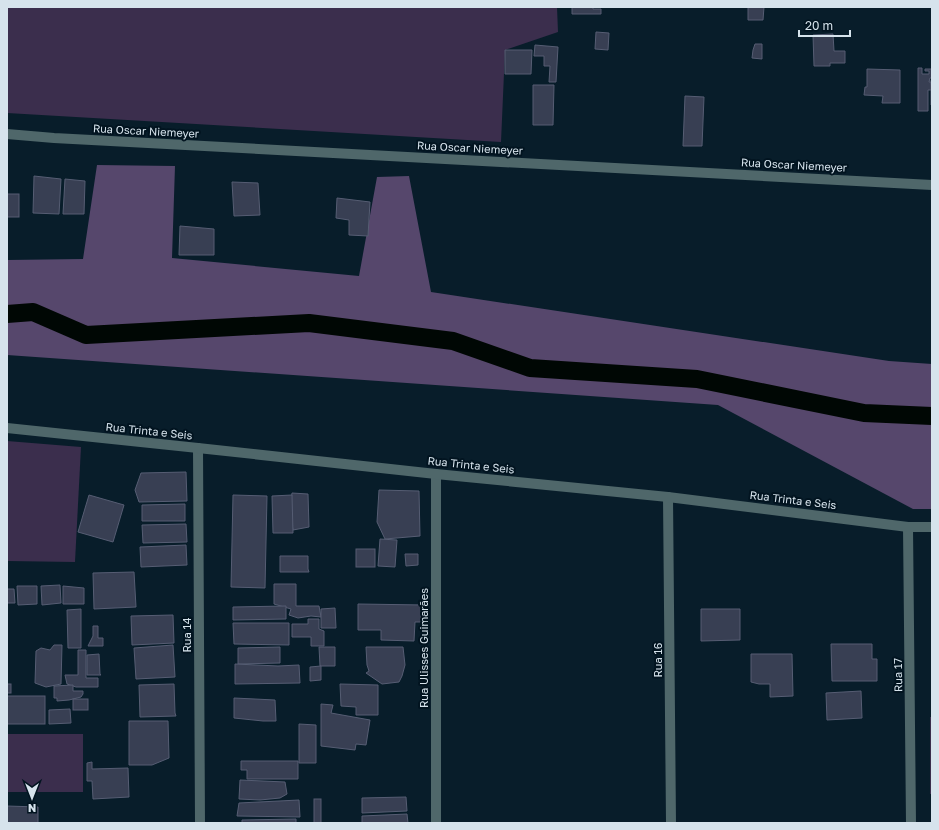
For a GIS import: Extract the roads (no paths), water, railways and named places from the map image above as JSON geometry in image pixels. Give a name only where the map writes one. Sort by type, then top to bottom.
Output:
[{"type":"street","name":"Rua Oscar Niemeyer","points":[[7,134],[54,138],[932,185]]},
{"type":"street","name":"Rua Trinta e Seis","points":[[7,428],[436,474],[668,497],[908,527],[932,527]]},
{"type":"street","name":"Rua 14","points":[[198,448],[200,823]]},
{"type":"street","name":"Rua Ulisses Guimarães","points":[[436,474],[436,823]]},
{"type":"street","name":"Rua 16","points":[[668,497],[671,823]]},
{"type":"street","name":"Rua 17","points":[[908,527],[911,823]]},
{"type":"waterway","points":[[7,314],[33,312],[86,335],[309,323],[453,341],[530,368],[697,379],[864,413],[932,416]]}]
